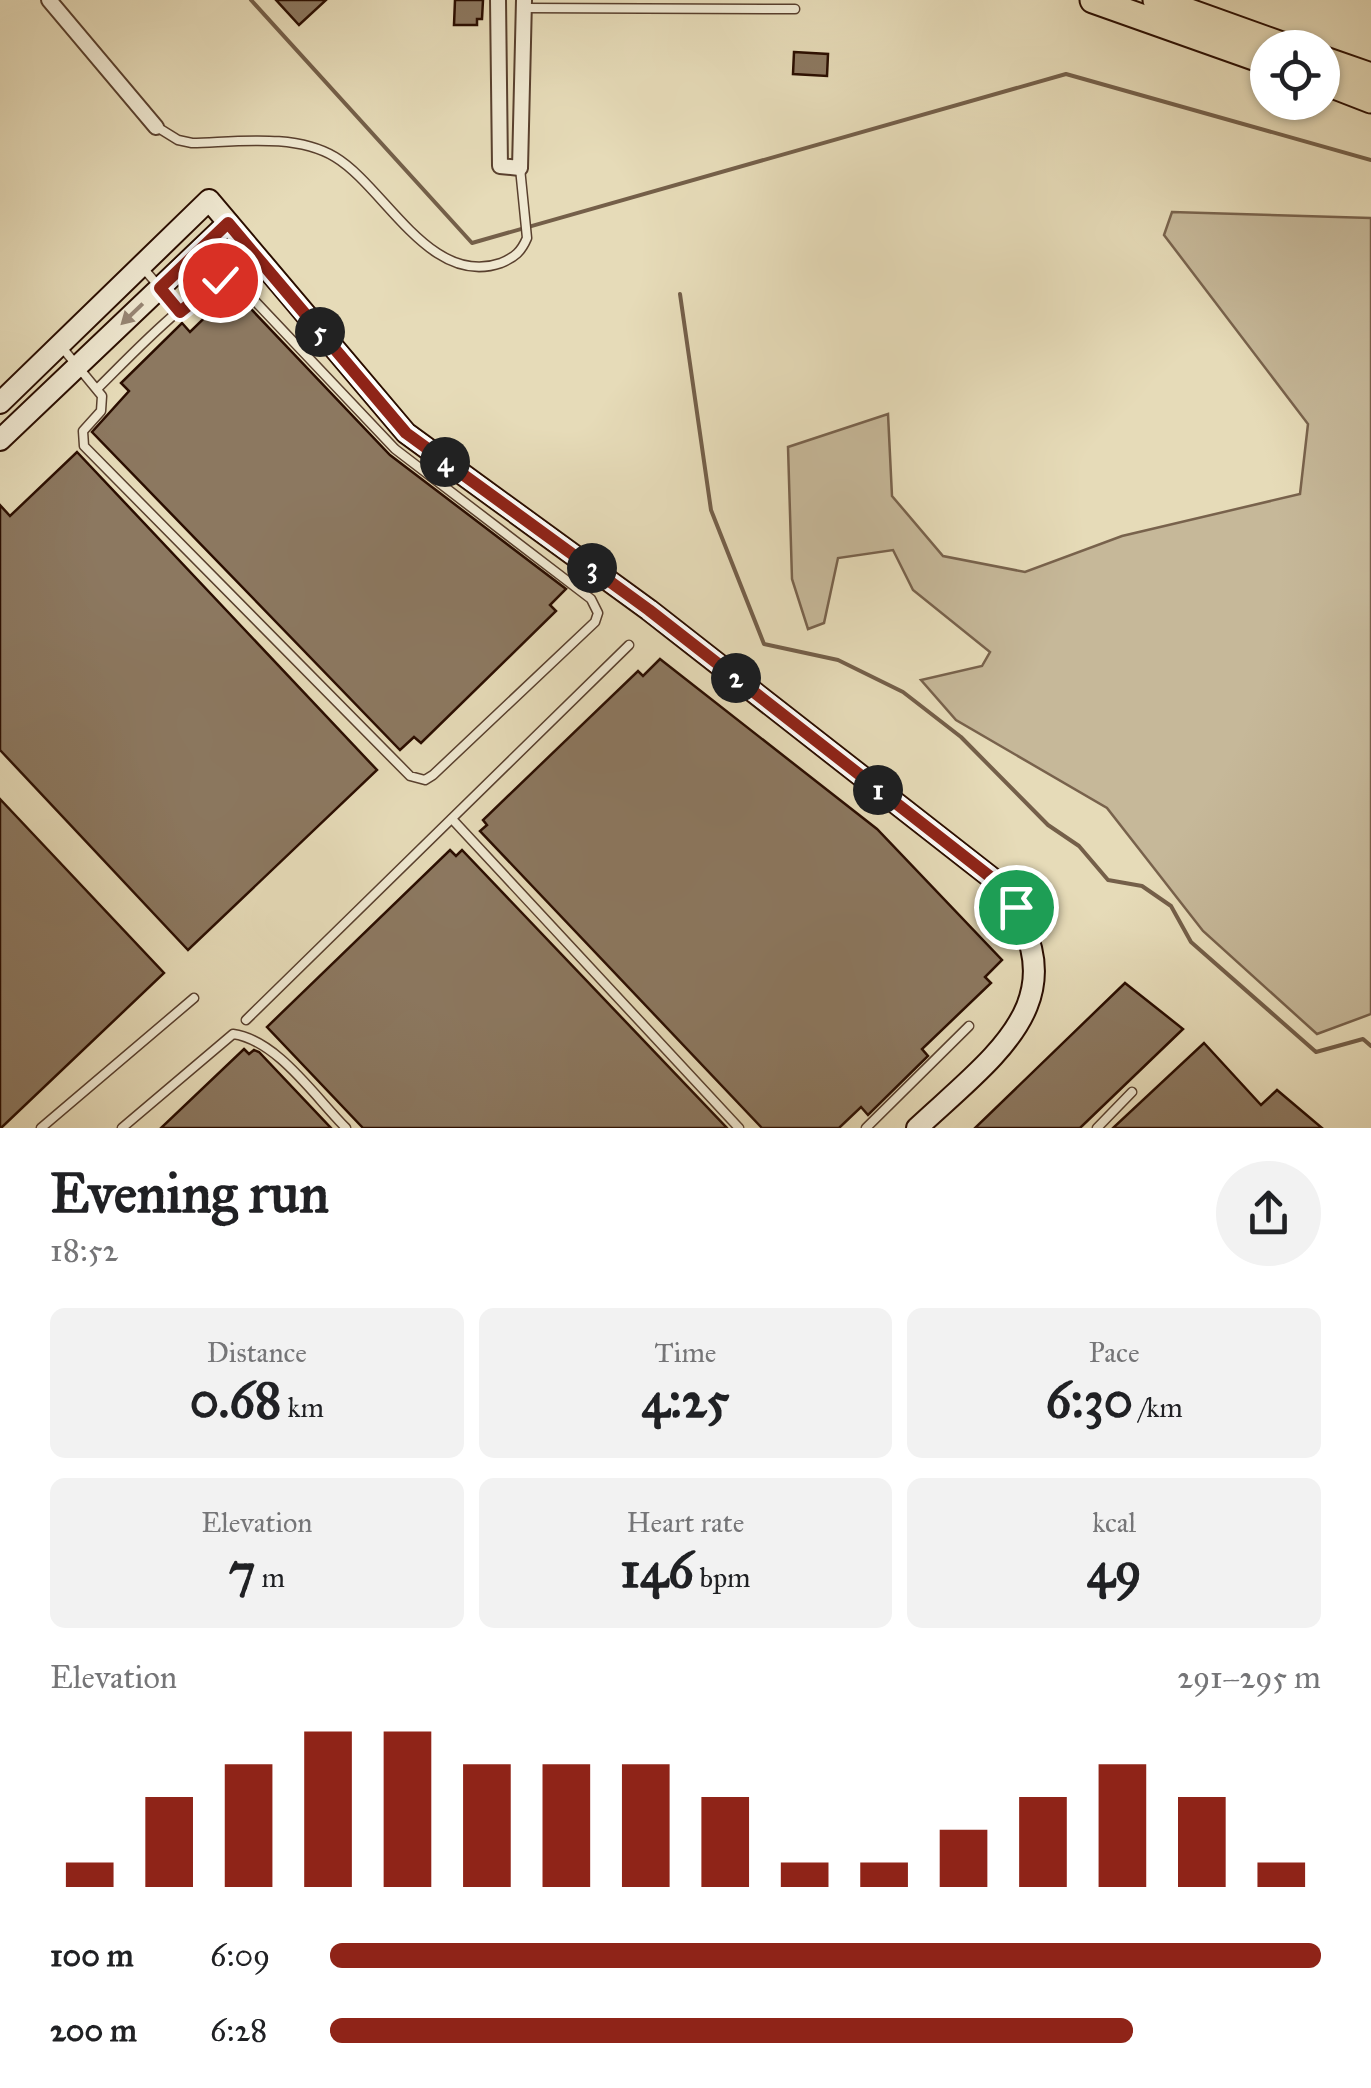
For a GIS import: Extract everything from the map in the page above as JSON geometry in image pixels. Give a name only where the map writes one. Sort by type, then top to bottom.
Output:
[{"type":"highway","points":[[1093,0],[1250,56]]},
{"type":"highway","points":[[1156,0],[1250,34]]},
{"type":"highway","points":[[1340,88],[1371,100]]},
{"type":"street","points":[[49,0],[156,126]]},
{"type":"street","points":[[498,0],[500,166],[520,168],[524,4]]},
{"type":"street","points":[[0,403],[209,200],[406,433],[665,622],[993,879],[1016,907],[1031,940],[1035,970],[1026,1013],[998,1053],[917,1128]]},
{"type":"street","points":[[0,440],[228,223]]},
{"type":"lane","points":[[524,4],[794,9]]},
{"type":"lane","points":[[156,126],[178,140],[286,142],[336,157],[436,252],[486,268],[512,258],[526,238],[520,168]]},
{"type":"lane","points":[[141,266],[180,312]]},
{"type":"lane","points":[[60,345],[98,388],[103,404],[83,430],[84,446],[418,780],[433,775],[595,622],[598,614],[591,599],[395,449],[242,285],[220,280],[98,388]]},
{"type":"lane","points":[[246,1020],[629,645]]},
{"type":"lane","points":[[452,819],[739,1128]]},
{"type":"lane","points":[[41,1128],[194,998]]},
{"type":"lane","points":[[866,1128],[968,1026]]},
{"type":"lane","points":[[122,1128],[233,1034],[248,1036],[268,1050],[346,1128]]},
{"type":"lane","points":[[1096,1128],[1132,1092]]},
{"type":"shaded area","points":[[1172,212],[1371,218],[1371,1014],[1317,1034],[1203,931],[1107,808],[956,720],[921,680],[982,666],[990,652],[913,590],[893,550],[838,558],[824,623],[808,629],[792,579],[788,447],[888,414],[892,496],[943,556],[1025,572],[1122,536],[1300,494],[1308,424],[1164,235]]},
{"type":"building","points":[[276,0],[326,0],[299,25]]},
{"type":"building","points":[[455,0],[483,0],[482,19],[477,19],[477,25],[454,25]]},
{"type":"building","points":[[794,52],[828,54],[827,76],[793,74]]},
{"type":"building","points":[[233,290],[390,455],[566,589],[550,605],[556,611],[421,743],[414,737],[400,750],[92,432],[129,391],[121,383],[182,323],[190,332]]},
{"type":"building","points":[[77,452],[377,770],[188,950],[0,750],[0,505],[10,516]]},
{"type":"building","points":[[660,659],[877,829],[1002,960],[985,977],[991,983],[922,1049],[928,1056],[868,1115],[861,1107],[839,1128],[762,1128],[480,831],[487,825],[483,820],[638,671],[643,676]]},
{"type":"building","points":[[0,799],[164,973],[1,1128],[0,1128]]},
{"type":"building","points":[[450,850],[456,856],[462,850],[727,1128],[363,1128],[267,1027]]},
{"type":"building","points":[[1125,983],[1183,1029],[1080,1128],[975,1128]]},
{"type":"building","points":[[1204,1043],[1261,1105],[1277,1090],[1322,1128],[1113,1128]]},
{"type":"building","points":[[244,1049],[249,1054],[259,1052],[331,1128],[161,1128]]},
{"type":"waterway","points":[[251,0],[472,243],[1066,74],[1371,160]]},
{"type":"waterway","points":[[680,294],[711,510],[764,644],[838,660],[903,692],[961,737],[1048,825],[1079,846],[1108,880],[1142,886],[1171,906],[1191,942],[1316,1052],[1363,1039],[1371,1046]]},
{"type":"route","points":[[220,280],[180,312],[160,288],[228,223],[406,433],[649,610],[993,879],[1016,907]]}]
